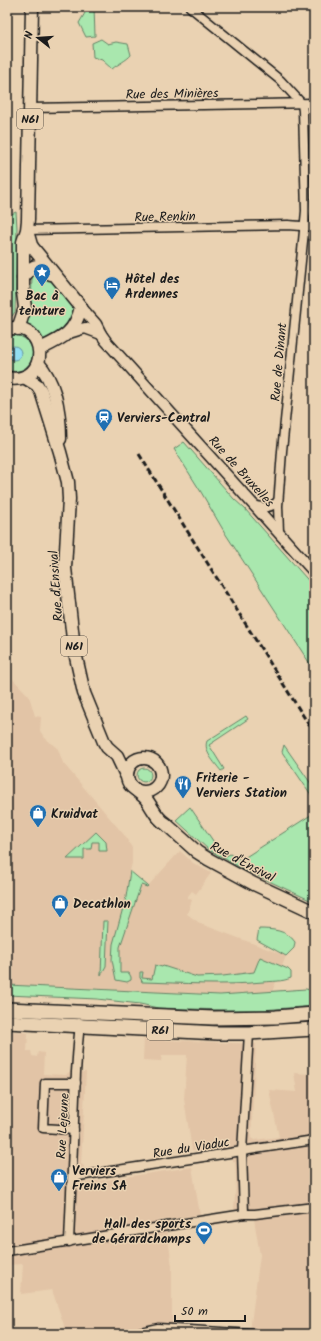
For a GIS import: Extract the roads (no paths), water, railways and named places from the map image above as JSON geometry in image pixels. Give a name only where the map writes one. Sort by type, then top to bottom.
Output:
[{"type":"highway","name":"R61","points":[[7,1008],[213,1018],[276,1017],[314,1014]]},
{"type":"highway","name":"R61","points":[[7,1022],[249,1033],[314,1029]]},
{"type":"main road","name":"N61","points":[[32,7],[27,230],[33,248],[81,307]]},
{"type":"main road","name":"N61","points":[[27,230],[23,242],[25,308],[12,329],[26,331],[32,335],[37,341],[40,350]]},
{"type":"main road","name":"N61","points":[[24,278],[31,268],[38,266],[60,281]]},
{"type":"main road","points":[[7,378],[24,377],[31,372],[38,363],[40,350],[70,333],[78,319],[81,307]]},
{"type":"main road","name":"N61","points":[[38,363],[48,377],[56,402],[59,421],[60,452]]},
{"type":"main road","name":"N61","points":[[24,377],[37,384],[41,391],[60,452]]},
{"type":"main road","name":"Rue d'Ensival","points":[[60,452],[67,476],[69,492],[66,573],[75,654],[81,682],[91,714],[104,742],[107,747],[117,756],[126,775]]},
{"type":"main road","name":"N61","points":[[117,756],[148,758],[153,760],[158,765],[161,775],[159,783]]},
{"type":"main road","points":[[126,775],[129,765],[138,758]]},
{"type":"main road","name":"N61","points":[[126,775],[129,784],[136,790]]},
{"type":"main road","points":[[136,790],[148,792],[159,783]]},
{"type":"main road","name":"Rue d'Ensival","points":[[159,783],[156,799],[157,805],[166,824]]},
{"type":"main road","name":"Rue d'Ensival","points":[[136,790],[145,797],[154,813],[161,821],[197,852],[248,881],[314,912]]},
{"type":"street","points":[[190,7],[280,80],[302,104]]},
{"type":"street","name":"Rue des Minières","points":[[30,108],[314,103]]},
{"type":"street","name":"Rue de Dinant","points":[[279,532],[278,501],[306,211],[304,111],[302,104]]},
{"type":"street","name":"Rue Renkin","points":[[27,230],[280,226],[314,227]]},
{"type":"street","name":"Rue de Bruxelles","points":[[81,307],[96,324],[101,334],[314,572]]},
{"type":"street","points":[[70,333],[85,328],[101,334]]},
{"type":"street","points":[[254,505],[265,508],[271,507],[278,501]]},
{"type":"street","name":"Rue Lejeune","points":[[70,1242],[76,1083],[81,1012]]},
{"type":"street","points":[[244,1214],[242,1151],[249,1033]]},
{"type":"street","points":[[74,1130],[43,1128],[45,1083],[76,1083]]},
{"type":"street","name":"Rue du Viaduc","points":[[72,1177],[314,1140]]},
{"type":"street","points":[[7,1251],[244,1214],[314,1207]]},
{"type":"street","points":[[131,1334],[158,1328],[252,1334]]},
{"type":"water","points":[[14,346],[19,348],[21,353],[19,358],[14,360],[9,358],[7,353],[9,348]]},
{"type":"railway","points":[[139,454],[314,733]]},
{"type":"place","name":"Bac à teinture","points":[[42,287]]},
{"type":"place","name":"Hôtel des Ardennes","points":[[112,300]]},
{"type":"place","name":"Verviers-Central","points":[[104,432]]},
{"type":"place","name":"Friterie - Verviers Station","points":[[183,799]]},
{"type":"place","name":"Kruidvat","points":[[38,828]]},
{"type":"place","name":"Decathlon","points":[[60,918]]},
{"type":"place","name":"Verviers Freins SA","points":[[59,1192]]},
{"type":"place","name":"Hall des sports de Gérardchamps","points":[[204,1245]]}]
